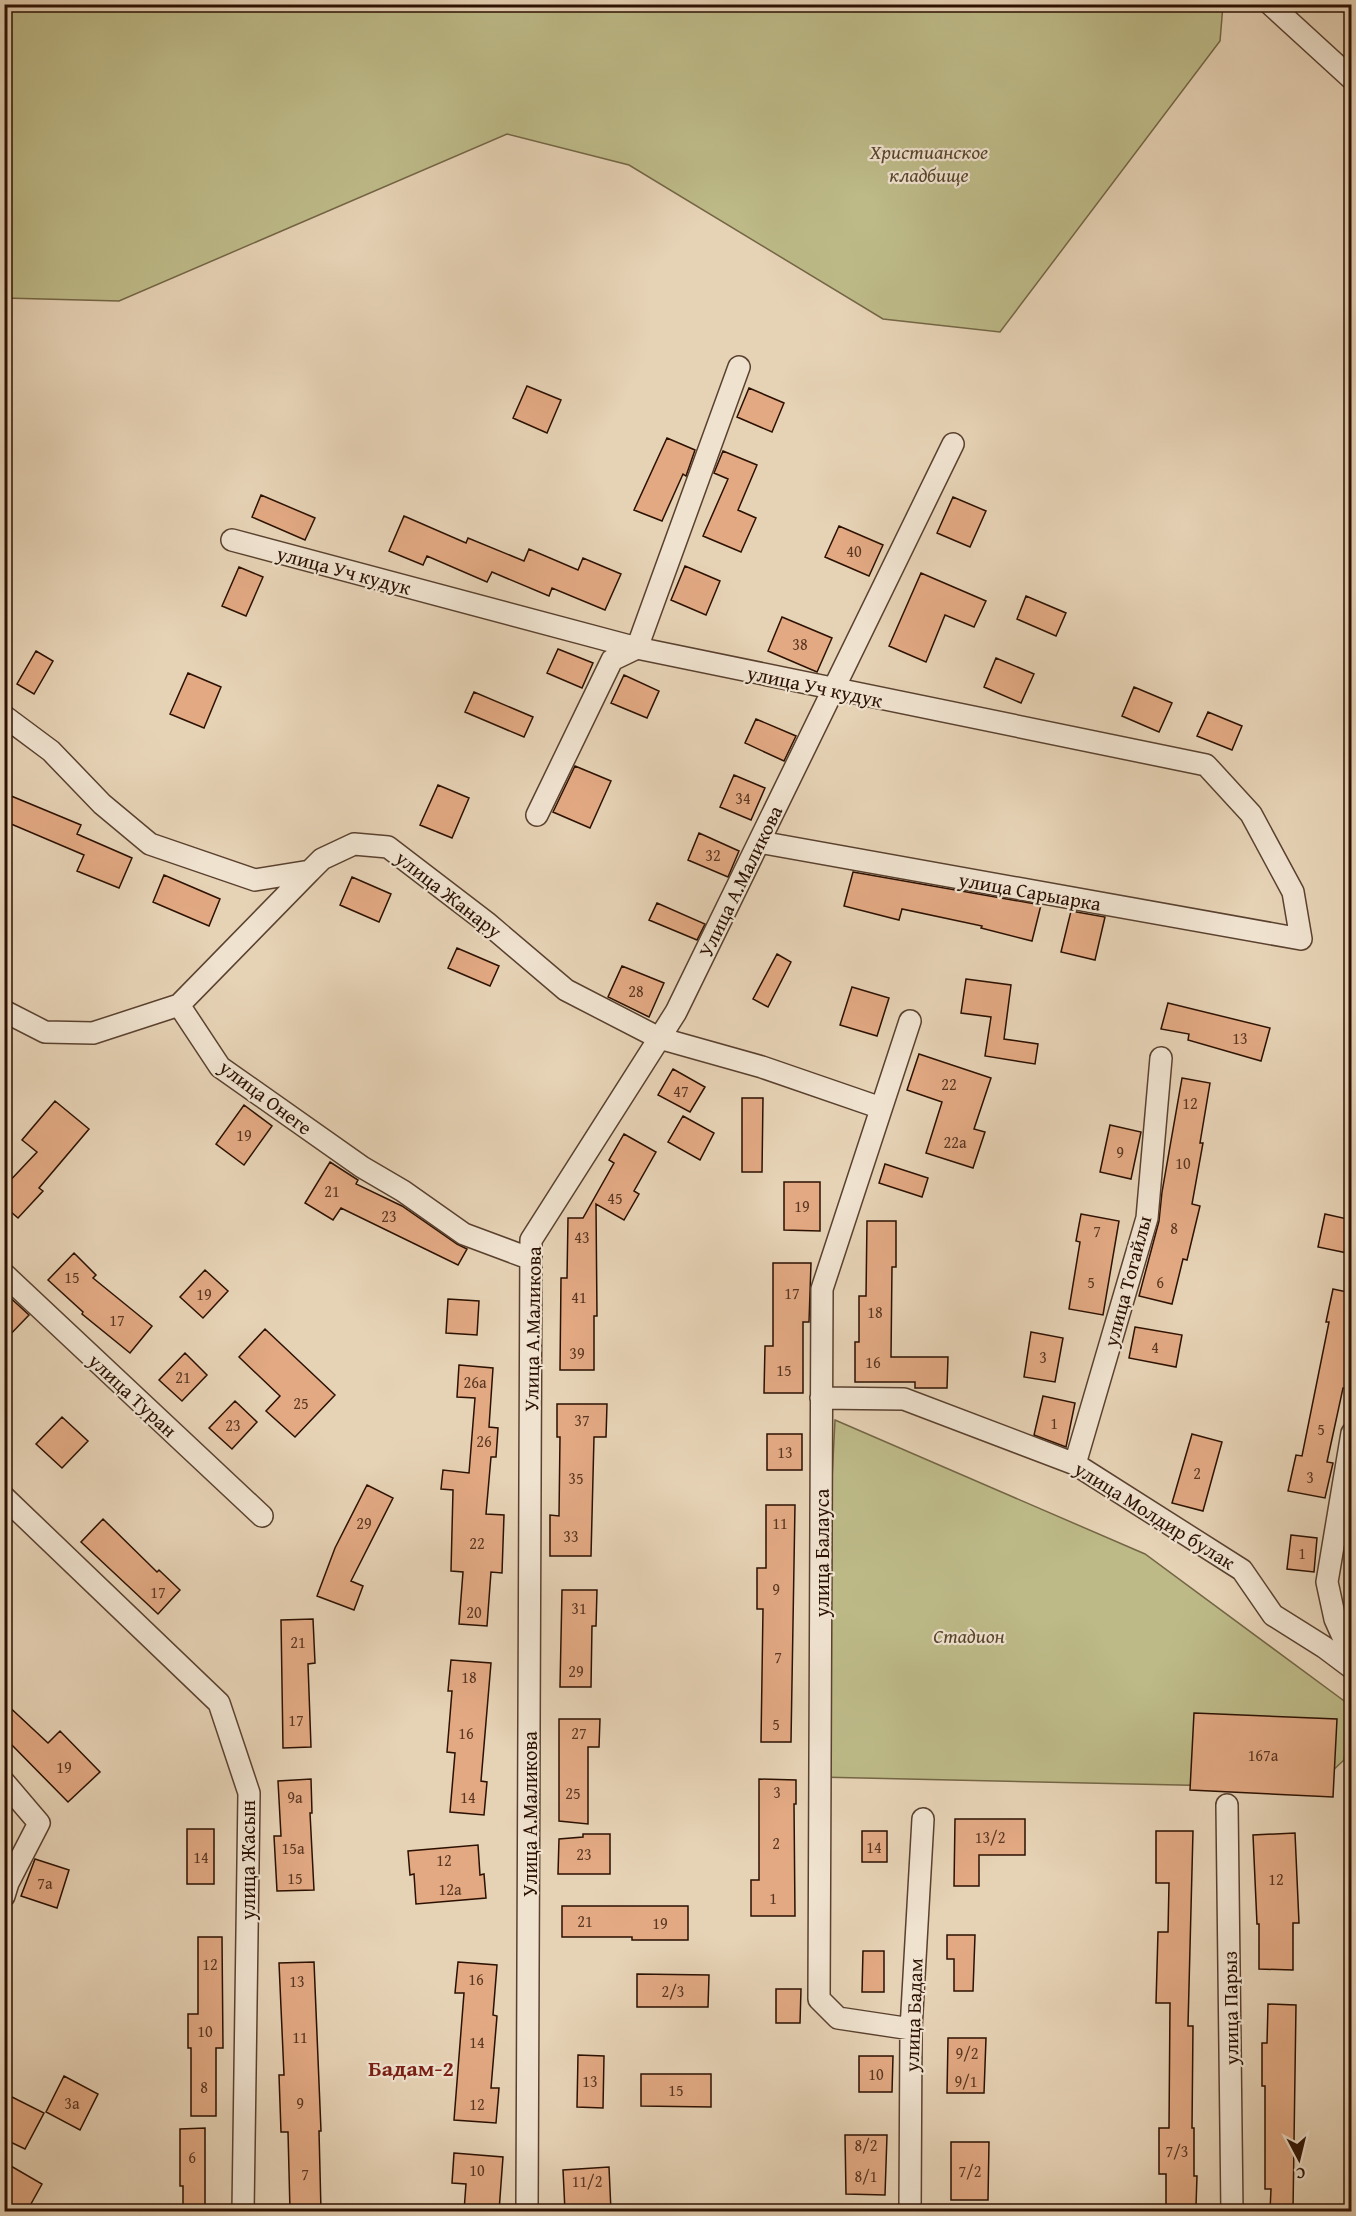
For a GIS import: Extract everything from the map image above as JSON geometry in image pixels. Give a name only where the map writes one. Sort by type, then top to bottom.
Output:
[{"type":"street","points":[[1270,4],[1352,79]]},
{"type":"street","points":[[537,815],[612,660],[637,648],[739,367]]},
{"type":"street","name":"Улица А.Маликова","points":[[527,2211],[531,1240],[675,1012],[953,444]]},
{"type":"street","name":"улица Уч кудук","points":[[232,540],[637,648],[1206,765],[1251,814],[1293,892],[1301,939]]},
{"type":"street","name":"улица Жанару","points":[[4,717],[51,751],[102,804],[150,844],[255,880],[310,871],[322,860],[354,844],[388,847],[486,922],[566,990],[659,1038],[762,1067],[881,1108]]},
{"type":"street","name":"улица Сарыарка","points":[[759,842],[1301,939]]},
{"type":"street","points":[[4,1011],[45,1032],[93,1033],[179,1005],[310,871]]},
{"type":"street","name":"улица Онеге","points":[[179,1005],[220,1067],[362,1167],[403,1191],[464,1234],[531,1259]]},
{"type":"street","name":"улица Балауса","points":[[910,1021],[822,1289],[819,1999],[838,2018],[911,2029]]},
{"type":"street","name":"улица Тогайлы","points":[[1075,1464],[1147,1218],[1161,1058]]},
{"type":"street","name":"улица Туран","points":[[4,1274],[262,1516]]},
{"type":"street","name":"улица Молдир булак","points":[[822,1398],[904,1399],[1075,1464],[1242,1570],[1273,1615],[1324,1647],[1352,1668]]},
{"type":"street","points":[[1352,1433],[1327,1582],[1335,1619],[1352,1657]]},
{"type":"street","name":"улица Жасын","points":[[4,1497],[219,1703],[249,1793],[243,2211]]},
{"type":"street","points":[[4,1782],[39,1823],[8,1882],[4,1896]]},
{"type":"street","name":"улица Парыз","points":[[1227,1805],[1232,2211]]},
{"type":"street","name":"улица Бадам","points":[[910,2211],[911,2029],[923,1819]]},
{"type":"green space","name":"Христианское кладбище","points":[[5,4],[1223,5],[1220,41],[1000,332],[883,319],[629,165],[507,134],[119,301],[5,298]]},
{"type":"green space","name":"Стадион","points":[[835,1420],[1145,1554],[1351,1706],[1344,1760],[1314,1788],[817,1777]]},
{"type":"building","points":[[527,386],[561,400],[547,433],[513,418]]},
{"type":"building","points":[[749,388],[784,403],[772,432],[737,417]]},
{"type":"building","points":[[667,438],[695,450],[686,476],[683,474],[662,521],[634,510]]},
{"type":"building","points":[[723,451],[757,465],[738,510],[756,518],[741,552],[703,536],[728,479],[714,473]]},
{"type":"building","points":[[261,495],[315,518],[305,540],[252,517]]},
{"type":"building","points":[[953,497],[986,511],[970,547],[937,533]]},
{"type":"building","points":[[404,516],[466,543],[468,538],[524,561],[529,549],[578,570],[583,558],[621,574],[605,610],[552,588],[549,596],[492,572],[487,582],[427,556],[423,565],[389,551]]},
{"type":"building","points":[[839,526],[883,545],[869,576],[825,557]]},
{"type":"building","points":[[685,566],[720,581],[706,615],[671,600]]},
{"type":"building","points":[[239,567],[263,577],[246,616],[222,606]]},
{"type":"building","points":[[921,573],[986,601],[974,627],[945,615],[926,662],[889,646]]},
{"type":"building","points":[[1026,596],[1066,613],[1056,636],[1017,619]]},
{"type":"building","points":[[782,617],[832,638],[817,672],[768,651]]},
{"type":"building","points":[[558,649],[593,663],[582,688],[547,673]]},
{"type":"building","points":[[36,651],[53,661],[34,694],[17,684]]},
{"type":"building","points":[[996,658],[1034,674],[1021,703],[984,687]]},
{"type":"building","points":[[188,673],[221,687],[204,728],[170,714]]},
{"type":"building","points":[[624,675],[659,691],[647,718],[611,703]]},
{"type":"building","points":[[1134,687],[1172,703],[1159,732],[1122,716]]},
{"type":"building","points":[[474,692],[533,717],[524,737],[465,712]]},
{"type":"building","points":[[1208,712],[1242,726],[1232,750],[1197,736]]},
{"type":"building","points":[[756,719],[796,736],[784,761],[745,743]]},
{"type":"building","points":[[575,766],[611,781],[590,828],[553,812]]},
{"type":"building","points":[[734,775],[765,788],[751,820],[720,807]]},
{"type":"building","points":[[438,785],[469,798],[452,838],[420,825]]},
{"type":"building","points":[[4,793],[81,825],[77,834],[132,858],[119,888],[77,871],[84,855],[4,821]]},
{"type":"building","points":[[699,833],[739,851],[728,877],[688,860]]},
{"type":"building","points":[[853,872],[1041,905],[1032,941],[981,928],[982,926],[902,909],[899,920],[844,906]]},
{"type":"building","points":[[164,875],[220,899],[209,926],[153,902]]},
{"type":"building","points":[[352,877],[391,894],[379,922],[340,905]]},
{"type":"building","points":[[657,903],[705,924],[697,940],[649,920]]},
{"type":"building","points":[[1071,911],[1105,917],[1095,960],[1061,952]]},
{"type":"building","points":[[457,948],[499,966],[490,986],[448,968]]},
{"type":"building","points":[[777,954],[791,962],[768,1007],[753,999]]},
{"type":"building","points":[[622,966],[664,983],[649,1017],[608,997]]},
{"type":"building","points":[[966,979],[1011,985],[1004,1039],[1038,1044],[1035,1064],[985,1056],[991,1017],[961,1013]]},
{"type":"building","points":[[852,987],[889,998],[877,1036],[840,1025]]},
{"type":"building","points":[[1168,1003],[1270,1028],[1261,1061],[1188,1040],[1189,1034],[1161,1029]]},
{"type":"building","points":[[919,1054],[991,1078],[974,1129],[985,1132],[973,1168],[926,1153],[942,1102],[907,1090]]},
{"type":"building","points":[[673,1069],[705,1087],[690,1112],[658,1095]]},
{"type":"building","points":[[1182,1078],[1210,1083],[1200,1143],[1203,1143],[1192,1204],[1200,1206],[1187,1260],[1183,1259],[1172,1304],[1139,1296],[1159,1221]]},
{"type":"building","points":[[742,1098],[763,1098],[762,1172],[742,1172]]},
{"type":"building","points":[[55,1101],[89,1129],[39,1188],[43,1191],[18,1218],[4,1206],[4,1187],[37,1152],[22,1140]]},
{"type":"building","points":[[244,1105],[272,1126],[244,1165],[216,1144]]},
{"type":"building","points":[[683,1116],[714,1133],[700,1160],[668,1142]]},
{"type":"building","points":[[1110,1125],[1141,1132],[1131,1179],[1100,1172]]},
{"type":"building","points":[[624,1134],[656,1152],[634,1191],[639,1194],[624,1220],[596,1204],[597,1316],[594,1316],[594,1370],[560,1370],[561,1278],[567,1278],[568,1218],[583,1218],[614,1163],[609,1160]]},
{"type":"building","points":[[330,1162],[358,1180],[356,1184],[402,1206],[467,1249],[458,1265],[341,1208],[333,1220],[305,1203]]},
{"type":"building","points":[[885,1164],[928,1178],[922,1197],[879,1183]]},
{"type":"building","points":[[784,1182],[820,1182],[820,1231],[784,1230]]},
{"type":"building","points":[[1081,1214],[1119,1221],[1103,1315],[1069,1309],[1080,1242],[1076,1241]]},
{"type":"building","points":[[1325,1214],[1352,1220],[1352,1254],[1318,1247]]},
{"type":"building","points":[[867,1221],[896,1221],[896,1267],[892,1267],[891,1357],[948,1357],[947,1388],[915,1388],[915,1382],[855,1382],[855,1342],[859,1342],[859,1296],[866,1296]]},
{"type":"building","points":[[74,1253],[96,1275],[93,1278],[152,1326],[130,1353],[82,1314],[83,1312],[48,1280]]},
{"type":"building","points":[[773,1263],[811,1263],[809,1322],[803,1322],[803,1393],[764,1393],[765,1346],[773,1346]]},
{"type":"building","points":[[205,1270],[228,1291],[203,1318],[180,1297]]},
{"type":"building","points":[[1333,1289],[1352,1293],[1352,1389],[1343,1388],[1327,1462],[1333,1463],[1325,1498],[1288,1491],[1296,1455],[1302,1456],[1329,1322],[1326,1322]]},
{"type":"building","points":[[4,1292],[29,1315],[4,1341]]},
{"type":"building","points":[[448,1299],[479,1301],[477,1335],[446,1333]]},
{"type":"building","points":[[1135,1327],[1182,1335],[1176,1367],[1129,1358]]},
{"type":"building","points":[[265,1329],[335,1395],[295,1437],[266,1411],[280,1396],[239,1357]]},
{"type":"building","points":[[1031,1332],[1063,1338],[1055,1382],[1024,1377]]},
{"type":"building","points":[[185,1353],[207,1375],[182,1401],[159,1380]]},
{"type":"building","points":[[459,1365],[493,1368],[489,1427],[498,1428],[496,1457],[491,1457],[486,1514],[504,1515],[502,1573],[491,1572],[487,1626],[459,1624],[463,1572],[451,1571],[453,1490],[441,1489],[443,1470],[469,1473],[475,1398],[457,1397]]},
{"type":"building","points":[[1043,1396],[1075,1403],[1066,1447],[1034,1435]]},
{"type":"building","points":[[235,1401],[257,1422],[232,1449],[209,1428]]},
{"type":"building","points":[[557,1404],[607,1404],[606,1437],[594,1437],[591,1556],[550,1556],[550,1515],[559,1516],[560,1437],[557,1437]]},
{"type":"building","points":[[62,1417],[88,1441],[62,1468],[36,1444]]},
{"type":"building","points":[[767,1434],[802,1434],[802,1470],[767,1470]]},
{"type":"building","points":[[1192,1434],[1222,1442],[1203,1511],[1172,1503]]},
{"type":"building","points":[[367,1485],[393,1498],[351,1581],[363,1586],[354,1610],[317,1596],[335,1548]]},
{"type":"building","points":[[766,1505],[795,1505],[791,1742],[761,1742],[763,1609],[757,1609],[757,1568],[766,1568]]},
{"type":"building","points":[[103,1519],[157,1572],[159,1570],[180,1590],[158,1614],[81,1542]]},
{"type":"building","points":[[1291,1535],[1317,1538],[1314,1572],[1287,1569]]},
{"type":"building","points":[[562,1590],[597,1590],[596,1626],[592,1626],[591,1687],[560,1687]]},
{"type":"building","points":[[313,1619],[315,1663],[308,1664],[311,1747],[283,1748],[281,1620]]},
{"type":"building","points":[[451,1660],[491,1663],[481,1781],[487,1782],[484,1815],[450,1812],[455,1753],[447,1752],[452,1691],[448,1691]]},
{"type":"building","points":[[4,1702],[48,1743],[60,1731],[100,1772],[68,1802],[4,1737]]},
{"type":"building","points":[[1194,1713],[1337,1719],[1333,1797],[1190,1790]]},
{"type":"building","points":[[559,1719],[600,1719],[599,1747],[588,1747],[588,1824],[559,1821]]},
{"type":"building","points":[[311,1779],[312,1813],[310,1813],[314,1890],[277,1891],[274,1836],[281,1836],[278,1781]]},
{"type":"building","points":[[759,1779],[796,1780],[796,1804],[794,1804],[795,1916],[751,1916],[751,1880],[759,1880]]},
{"type":"building","points":[[955,1819],[1025,1819],[1025,1855],[979,1855],[979,1886],[954,1886]]},
{"type":"building","points":[[187,1829],[214,1829],[214,1884],[187,1884]]},
{"type":"building","points":[[862,1831],[887,1831],[887,1862],[862,1862]]},
{"type":"building","points":[[1156,1831],[1193,1831],[1188,2026],[1193,2026],[1192,2128],[1194,2128],[1194,2176],[1197,2176],[1196,2206],[1166,2205],[1166,2174],[1159,2174],[1159,2128],[1169,2128],[1170,2003],[1156,2003],[1158,1932],[1168,1932],[1169,1883],[1156,1883]]},
{"type":"building","points":[[1295,1833],[1299,1923],[1293,1923],[1293,1970],[1259,1969],[1259,1924],[1257,1924],[1253,1835]]},
{"type":"building","points":[[583,1834],[610,1834],[610,1874],[558,1874],[559,1839],[583,1837]]},
{"type":"building","points":[[478,1845],[480,1875],[484,1874],[486,1898],[416,1904],[414,1874],[410,1875],[408,1851]]},
{"type":"building","points":[[35,1859],[69,1870],[57,1908],[21,1896]]},
{"type":"building","points":[[562,1906],[688,1906],[688,1940],[562,1937]]},
{"type":"building","points":[[947,1935],[975,1935],[973,1991],[954,1991],[954,1959],[947,1959]]},
{"type":"building","points":[[198,1937],[222,1937],[223,2048],[216,2048],[216,2116],[191,2116],[191,2048],[188,2048],[188,2014],[198,2014]]},
{"type":"building","points":[[863,1951],[884,1951],[884,1992],[862,1992]]},
{"type":"building","points":[[314,1962],[321,2131],[319,2131],[321,2211],[290,2211],[288,2132],[281,2132],[279,2075],[284,2075],[279,1963]]},
{"type":"building","points":[[458,1962],[497,1965],[493,2015],[497,2016],[491,2088],[499,2088],[496,2123],[454,2120],[464,1993],[455,1993]]},
{"type":"building","points":[[637,1974],[709,1975],[708,2007],[637,2007]]},
{"type":"building","points":[[776,1989],[801,1989],[800,2023],[776,2023]]},
{"type":"building","points":[[1268,2004],[1296,2005],[1293,2211],[1270,2211],[1271,2189],[1265,2189],[1265,2086],[1262,2086],[1262,2043],[1267,2043]]},
{"type":"building","points":[[948,2038],[986,2038],[984,2093],[947,2093]]},
{"type":"building","points":[[578,2055],[604,2056],[603,2108],[577,2107]]},
{"type":"building","points":[[859,2056],[893,2056],[892,2092],[859,2092]]},
{"type":"building","points":[[641,2074],[711,2074],[711,2107],[641,2106]]},
{"type":"building","points":[[64,2076],[98,2094],[80,2130],[46,2112]]},
{"type":"building","points":[[10,2096],[44,2113],[25,2149],[4,2139],[4,2107]]},
{"type":"building","points":[[205,2128],[205,2211],[183,2211],[183,2186],[180,2186],[180,2129]]},
{"type":"building","points":[[845,2135],[887,2135],[885,2195],[846,2194]]},
{"type":"building","points":[[951,2142],[989,2142],[988,2200],[951,2200]]},
{"type":"building","points":[[454,2153],[503,2157],[499,2211],[464,2211],[466,2184],[452,2183]]},
{"type":"building","points":[[4,2162],[42,2184],[27,2211],[12,2211],[4,2207]]},
{"type":"building","points":[[609,2167],[611,2211],[565,2211],[563,2170]]},
{"type":"district","name":"Бадам-2","points":[[411,2068]]}]
